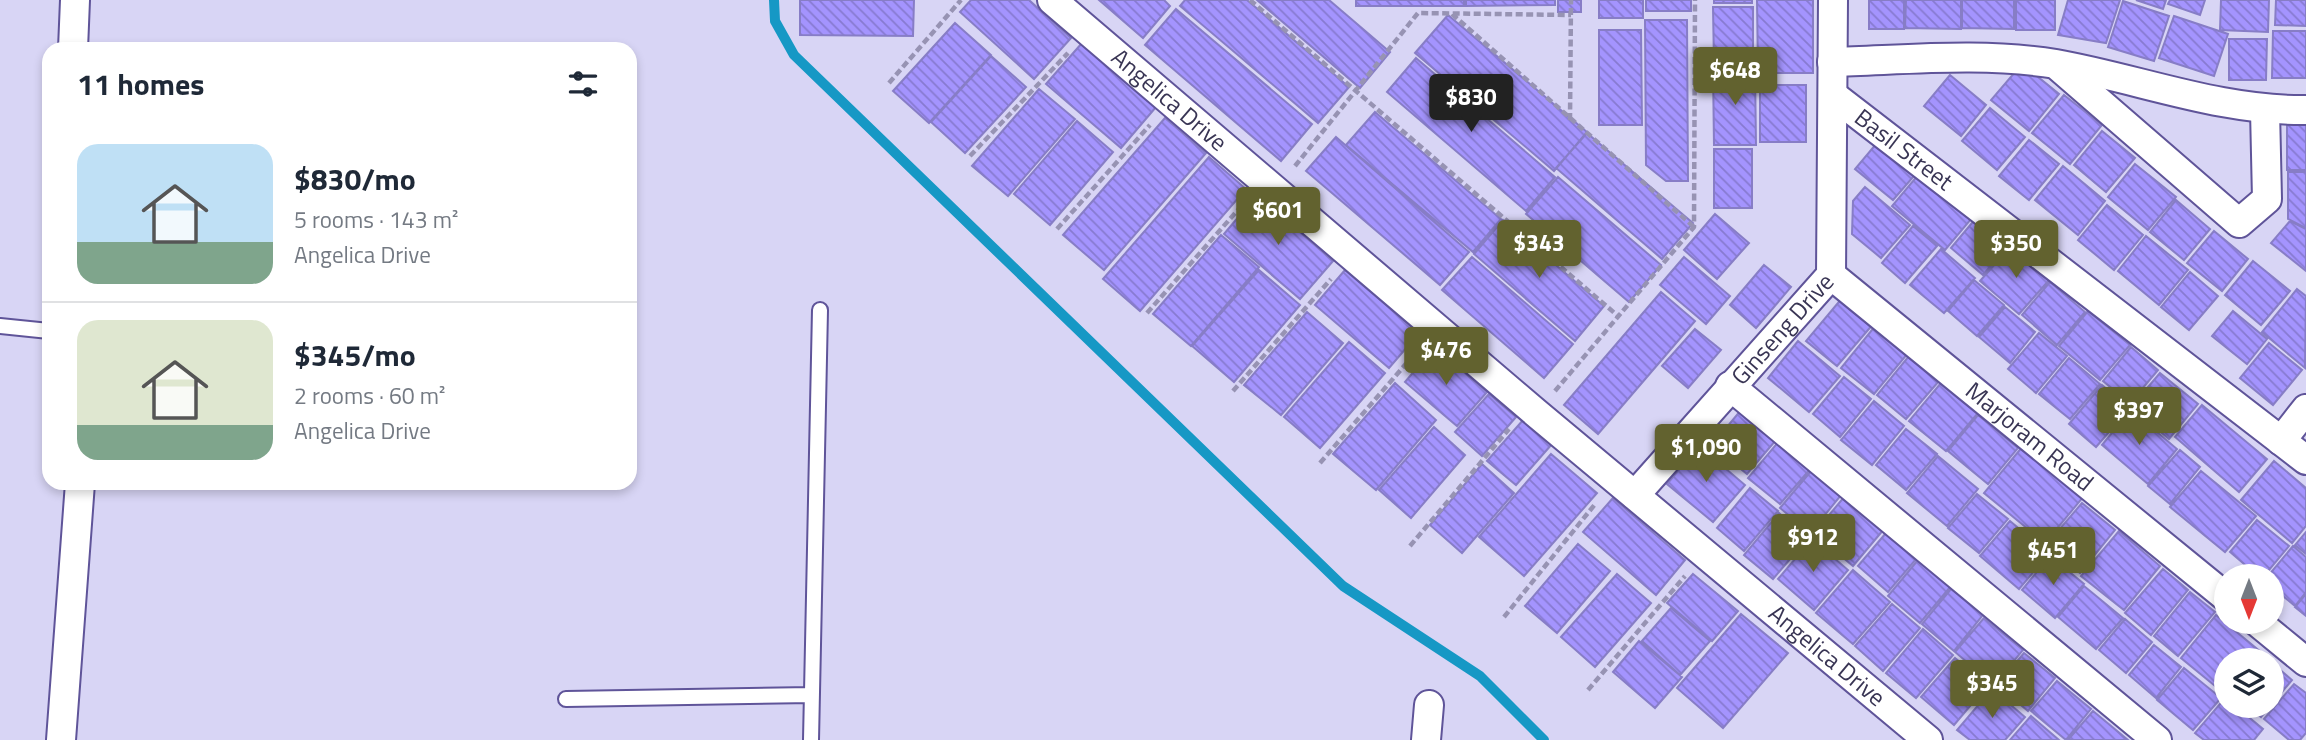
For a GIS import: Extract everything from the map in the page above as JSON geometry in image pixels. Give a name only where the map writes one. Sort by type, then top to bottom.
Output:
[{"type":"street","points":[[73,42],[75,0]]},
{"type":"street","name":"Angelica Drive","points":[[1052,0],[1533,410],[1928,740]]},
{"type":"street","name":"Ginseng Drive","points":[[1626,487],[1730,386],[1831,275],[1833,0]]},
{"type":"street","points":[[1832,62],[1990,57],[2056,64],[2205,100],[2264,110],[2306,110]]},
{"type":"street","points":[[2056,64],[2239,223],[2267,199],[2264,110]]},
{"type":"street","name":"Basil Street","points":[[1834,96],[2306,460]]},
{"type":"street","name":"Marjoram Road","points":[[1831,275],[2214,587]]},
{"type":"street","points":[[1730,386],[2157,740]]},
{"type":"street","points":[[2281,441],[2306,409]]},
{"type":"street","points":[[61,740],[79,490]]},
{"type":"street","points":[[2272,634],[2306,662]]},
{"type":"street","points":[[1426,740],[1429,705]]},
{"type":"lane","points":[[811,740],[820,310]]},
{"type":"lane","points":[[0,326],[42,330]]},
{"type":"lane","points":[[566,699],[812,695]]},
{"type":"path","points":[[888,83],[961,0]]},
{"type":"path","points":[[1250,0],[1618,316]]},
{"type":"path","points":[[1570,120],[1571,0]]},
{"type":"path","points":[[1410,546],[1618,316],[1694,227],[1695,0]]},
{"type":"path","points":[[1147,313],[1270,185],[1356,89],[1418,13],[1571,15]]},
{"type":"path","points":[[1451,13],[1694,227]]},
{"type":"path","points":[[970,156],[1088,31]]},
{"type":"path","points":[[1057,229],[1170,101]]},
{"type":"path","points":[[1233,391],[1352,255]]},
{"type":"path","points":[[1320,463],[1437,328]]},
{"type":"path","points":[[1504,617],[1626,487]]},
{"type":"path","points":[[1588,690],[1704,554]]},
{"type":"building","points":[[800,0],[914,0],[913,36],[800,35]]},
{"type":"building","points":[[971,0],[1029,0],[1071,38],[1034,79],[960,12]]},
{"type":"building","points":[[1099,0],[1164,0],[1170,6],[1143,38]]},
{"type":"building","points":[[1185,0],[1247,0],[1349,87],[1318,123],[1180,6]]},
{"type":"building","points":[[1257,0],[1329,0],[1390,52],[1360,88]]},
{"type":"building","points":[[1356,0],[1464,0],[1464,6],[1356,6]]},
{"type":"building","points":[[1466,0],[1555,0],[1555,5],[1466,6]]},
{"type":"building","points":[[1558,0],[1581,0],[1581,12],[1558,12]]},
{"type":"building","points":[[1599,0],[1643,0],[1643,18],[1599,18]]},
{"type":"building","points":[[1646,0],[1691,0],[1691,11],[1646,11]]},
{"type":"building","points":[[1714,0],[1752,0],[1752,3],[1714,3]]},
{"type":"building","points":[[1757,0],[1813,0],[1813,73],[1758,73]]},
{"type":"building","points":[[1869,0],[1904,0],[1904,29],[1869,29]]},
{"type":"building","points":[[1906,0],[1961,0],[1961,29],[1905,28]]},
{"type":"building","points":[[1962,0],[2014,0],[2014,29],[1962,28]]},
{"type":"building","points":[[2016,0],[2055,0],[2055,30],[2016,30]]},
{"type":"building","points":[[2068,0],[2120,0],[2106,43],[2058,35]]},
{"type":"building","points":[[2136,0],[2166,0],[2163,9]]},
{"type":"building","points":[[2170,0],[2205,0],[2200,15],[2168,4]]},
{"type":"building","points":[[2221,0],[2269,0],[2268,32],[2220,30]]},
{"type":"building","points":[[2276,0],[2306,0],[2306,26],[2275,25]]},
{"type":"building","points":[[2123,1],[2169,16],[2154,61],[2108,47]]},
{"type":"building","points":[[1713,7],[1753,7],[1753,65],[1714,65]]},
{"type":"building","points":[[1176,9],[1312,124],[1281,161],[1145,45]]},
{"type":"building","points":[[1448,15],[1587,132],[1554,171],[1415,53]]},
{"type":"building","points":[[2174,16],[2228,34],[2214,76],[2159,58]]},
{"type":"building","points":[[1645,20],[1687,20],[1688,181],[1666,181],[1646,165]]},
{"type":"building","points":[[955,23],[991,55],[929,123],[893,91]]},
{"type":"building","points":[[1599,30],[1641,30],[1642,125],[1599,125]]},
{"type":"building","points":[[2273,31],[2306,31],[2306,78],[2272,78]]},
{"type":"building","points":[[2229,39],[2267,39],[2266,80],[2229,80]]},
{"type":"building","points":[[1082,43],[1156,107],[1121,148],[1046,84]]},
{"type":"building","points":[[991,56],[1026,87],[965,153],[931,122]]},
{"type":"building","points":[[1416,58],[1555,177],[1526,211],[1387,92]]},
{"type":"building","points":[[2022,64],[2059,94],[2029,131],[1991,100]]},
{"type":"building","points":[[1713,69],[1755,69],[1756,145],[1714,145]]},
{"type":"building","points":[[1950,75],[1986,105],[1961,136],[1924,106]]},
{"type":"building","points":[[1760,85],[1806,85],[1806,142],[1760,142]]},
{"type":"building","points":[[1039,89],[1075,119],[1008,196],[972,166]]},
{"type":"building","points":[[2064,95],[2102,125],[2070,164],[2032,133]]},
{"type":"building","points":[[1990,108],[2025,137],[1997,170],[1962,141]]},
{"type":"building","points":[[1375,112],[1501,219],[1473,252],[1346,145]]},
{"type":"building","points":[[1165,118],[1206,153],[1104,270],[1063,235]]},
{"type":"building","points":[[1077,121],[1113,152],[1050,225],[1014,194]]},
{"type":"building","points":[[2287,121],[2306,121],[2306,170],[2287,170]]},
{"type":"building","points":[[2102,131],[2135,158],[2106,192],[2074,165]]},
{"type":"building","points":[[1587,133],[1693,223],[1662,259],[1556,168]]},
{"type":"building","points":[[1336,137],[1469,252],[1440,285],[1306,171]]},
{"type":"building","points":[[1882,137],[1920,169],[1893,200],[1855,169]]},
{"type":"building","points":[[2029,140],[2059,164],[2029,200],[1999,176]]},
{"type":"building","points":[[1714,149],[1752,149],[1752,208],[1714,208]]},
{"type":"building","points":[[1209,157],[1246,189],[1140,311],[1103,279]]},
{"type":"building","points":[[2135,164],[2176,197],[2148,230],[2108,197]]},
{"type":"building","points":[[2063,166],[2105,201],[2078,235],[2035,200]]},
{"type":"building","points":[[1924,168],[1977,212],[1945,250],[1892,206]]},
{"type":"building","points":[[2288,172],[2306,172],[2306,228],[2288,219]]},
{"type":"building","points":[[1558,177],[1661,265],[1629,302],[1526,214]]},
{"type":"building","points":[[1865,187],[1910,225],[1881,258],[1852,234],[1853,201]]},
{"type":"building","points":[[1257,195],[1333,261],[1300,299],[1224,234]]},
{"type":"building","points":[[2176,200],[2210,229],[2184,260],[2150,232]]},
{"type":"building","points":[[2107,205],[2143,235],[2114,270],[2078,240]]},
{"type":"building","points":[[1715,214],[1749,243],[1717,279],[1684,250]]},
{"type":"building","points":[[1977,217],[2009,244],[1983,275],[1951,248]]},
{"type":"building","points":[[1503,220],[1604,306],[1575,341],[1474,254]]},
{"type":"building","points":[[2290,221],[2306,229],[2306,271],[2271,243]]},
{"type":"building","points":[[1913,226],[1937,246],[1905,283],[1882,263]]},
{"type":"building","points":[[2214,231],[2248,259],[2222,291],[2187,263]]},
{"type":"building","points":[[1221,235],[1259,267],[1191,346],[1153,314]]},
{"type":"building","points":[[2146,236],[2188,270],[2159,305],[2118,271]]},
{"type":"building","points":[[2012,245],[2051,278],[2019,314],[1980,281]]},
{"type":"building","points":[[1941,249],[1975,278],[1944,313],[1910,285]]},
{"type":"building","points":[[1472,257],[1573,344],[1544,378],[1442,290]]},
{"type":"building","points":[[1684,257],[1730,296],[1706,324],[1660,285]]},
{"type":"building","points":[[2253,261],[2290,291],[2261,325],[2225,295]]},
{"type":"building","points":[[1764,265],[1791,287],[1756,328],[1730,305]]},
{"type":"building","points":[[1259,270],[1300,305],[1234,382],[1192,346]]},
{"type":"building","points":[[1345,270],[1419,333],[1389,368],[1315,305]]},
{"type":"building","points":[[2190,272],[2218,296],[2189,330],[2161,307]]},
{"type":"building","points":[[1974,280],[2004,305],[1977,336],[1948,311]]},
{"type":"building","points":[[2050,282],[2085,312],[2057,345],[2022,315]]},
{"type":"building","points":[[2297,289],[2306,296],[2305,368],[2262,332]]},
{"type":"building","points":[[1661,292],[1695,321],[1598,434],[1564,405]]},
{"type":"building","points":[[1843,297],[1874,323],[1837,366],[1806,341]]},
{"type":"building","points":[[2005,307],[2035,332],[2010,363],[1979,337]]},
{"type":"building","points":[[2088,311],[2130,345],[2100,380],[2059,346]]},
{"type":"building","points":[[2233,311],[2267,339],[2247,364],[2212,336]]},
{"type":"building","points":[[1307,312],[1343,343],[1281,415],[1244,385]]},
{"type":"building","points":[[1876,325],[1909,352],[1874,394],[1841,368]]},
{"type":"building","points":[[1695,329],[1721,350],[1688,388],[1662,366]]},
{"type":"building","points":[[2039,333],[2067,356],[2036,393],[2008,369]]},
{"type":"building","points":[[1798,341],[1840,376],[1809,412],[1768,378]]},
{"type":"building","points":[[1349,342],[1385,373],[1320,448],[1284,417]]},
{"type":"building","points":[[2269,343],[2302,370],[2273,405],[2240,378]]},
{"type":"building","points":[[1435,347],[1487,392],[1457,426],[1405,382]]},
{"type":"building","points":[[2131,347],[2158,370],[2130,403],[2103,381]]},
{"type":"building","points":[[1909,356],[1939,381],[1906,419],[1877,395]]},
{"type":"building","points":[[2069,358],[2100,384],[2070,419],[2039,394]]},
{"type":"building","points":[[2160,373],[2198,404],[2169,439],[2131,407]]},
{"type":"building","points":[[1844,377],[1871,399],[1840,437],[1813,414]]},
{"type":"building","points":[[1395,383],[1436,420],[1376,490],[1333,454]]},
{"type":"building","points":[[1941,383],[1978,413],[1946,451],[1909,421]]},
{"type":"building","points":[[2102,385],[2130,408],[2096,447],[2069,424]]},
{"type":"building","points":[[1489,394],[1516,417],[1482,456],[1455,432]]},
{"type":"building","points":[[1874,401],[1904,426],[1872,465],[1841,440]]},
{"type":"building","points":[[2202,405],[2267,459],[2239,492],[2175,437]]},
{"type":"building","points":[[1741,410],[1776,440],[1747,474],[1712,445]]},
{"type":"building","points":[[2131,410],[2177,449],[2148,484],[2102,445]]},
{"type":"building","points":[[1978,415],[2018,448],[1988,484],[1948,451]]},
{"type":"building","points":[[1524,419],[1552,444],[1516,485],[1487,461]]},
{"type":"building","points":[[1434,427],[1465,455],[1411,518],[1379,490]]},
{"type":"building","points":[[1906,429],[1937,454],[1906,490],[1876,465]]},
{"type":"building","points":[[1780,440],[1812,467],[1780,504],[1748,478]]},
{"type":"building","points":[[1699,446],[1745,485],[1713,522],[1667,484]]},
{"type":"building","points":[[2023,446],[2084,496],[2045,543],[1984,493]]},
{"type":"building","points":[[2180,450],[2200,467],[2170,504],[2148,486]]},
{"type":"building","points":[[1551,454],[1597,493],[1524,576],[1479,537]]},
{"type":"building","points":[[1938,456],[1978,489],[1947,526],[1907,493]]},
{"type":"building","points":[[2274,461],[2306,488],[2306,526],[2292,543],[2241,500]]},
{"type":"building","points":[[1482,464],[1514,493],[1462,553],[1430,525]]},
{"type":"building","points":[[1812,470],[1842,494],[1810,533],[1780,508]]},
{"type":"building","points":[[2201,471],[2256,516],[2225,552],[2170,507]]},
{"type":"building","points":[[1750,488],[1778,511],[1744,551],[1717,528]]},
{"type":"building","points":[[1977,494],[2008,519],[1979,553],[1948,528]]},
{"type":"building","points":[[1845,496],[1884,529],[1853,566],[1814,533]]},
{"type":"building","points":[[1613,498],[1685,560],[1656,595],[1583,532]]},
{"type":"building","points":[[2082,503],[2115,530],[2080,573],[2046,545]]},
{"type":"building","points":[[1779,513],[1808,538],[1773,579],[1744,555]]},
{"type":"building","points":[[2257,520],[2289,546],[2274,564],[2244,564],[2230,552]]},
{"type":"building","points":[[2010,521],[2049,554],[2019,589],[1980,556]]},
{"type":"building","points":[[2119,531],[2160,566],[2124,610],[2081,576]]},
{"type":"building","points":[[2306,532],[2306,554],[2295,545]]},
{"type":"building","points":[[1886,533],[1917,558],[1888,592],[1858,566]]},
{"type":"building","points":[[1812,539],[1848,570],[1814,610],[1778,579]]},
{"type":"building","points":[[1578,544],[1610,571],[1557,633],[1525,606]]},
{"type":"building","points":[[2293,546],[2306,557],[2306,592],[2295,606],[2284,597],[2284,564],[2278,564]]},
{"type":"building","points":[[2050,556],[2084,584],[2055,618],[2022,590]]},
{"type":"building","points":[[1918,560],[1951,586],[1920,623],[1888,596]]},
{"type":"building","points":[[2163,569],[2188,590],[2151,635],[2125,613]]},
{"type":"building","points":[[1853,570],[1890,602],[1853,644],[1816,613]]},
{"type":"building","points":[[1617,574],[1651,603],[1595,667],[1561,637]]},
{"type":"building","points":[[1693,574],[1738,611],[1712,641],[1667,603]]},
{"type":"building","points":[[2084,586],[2123,618],[2096,649],[2058,617]]},
{"type":"building","points":[[1951,589],[1983,615],[1954,651],[1922,624]]},
{"type":"building","points":[[2190,592],[2214,611],[2178,656],[2154,636]]},
{"type":"building","points":[[2306,594],[2306,616],[2295,607]]},
{"type":"building","points":[[1892,604],[1920,628],[1883,671],[1855,646]]},
{"type":"building","points":[[1671,608],[1710,641],[1680,675],[1642,641]]},
{"type":"building","points":[[1741,614],[1788,653],[1723,728],[1677,688]]},
{"type":"building","points":[[2214,617],[2214,634],[2239,634],[2256,648],[2214,648],[2214,685],[2181,658]]},
{"type":"building","points":[[1984,618],[2023,650],[1994,685],[1955,652]]},
{"type":"building","points":[[2125,619],[2152,642],[2126,673],[2099,650]]},
{"type":"building","points":[[1923,629],[1953,655],[1916,698],[1886,673]]},
{"type":"building","points":[[1639,641],[1682,677],[1655,708],[1613,672]]},
{"type":"building","points":[[2154,645],[2181,667],[2156,698],[2129,675]]},
{"type":"building","points":[[2024,653],[2055,678],[2028,711],[1997,685]]},
{"type":"building","points":[[1955,658],[1988,685],[1954,725],[1921,697]]},
{"type":"building","points":[[2184,668],[2214,692],[2214,706],[2193,730],[2157,700]]},
{"type":"building","points":[[2284,673],[2292,680],[2284,690]]},
{"type":"building","points":[[2057,681],[2091,709],[2066,740],[2031,711]]},
{"type":"building","points":[[2294,684],[2306,693],[2306,733],[2300,740],[2289,740],[2264,719],[2284,718],[2284,696]]},
{"type":"building","points":[[1992,689],[2025,717],[2005,740],[1970,740],[1957,730]]},
{"type":"building","points":[[2093,711],[2128,740],[2068,740]]},
{"type":"building","points":[[2214,711],[2214,718],[2250,718],[2263,729],[2254,740],[2204,740],[2195,733]]},
{"type":"building","points":[[2031,716],[2059,740],[2010,740]]},
{"type":"waterway","points":[[774,0],[775,21],[794,55],[1343,586],[1480,676],[1544,740]]}]
